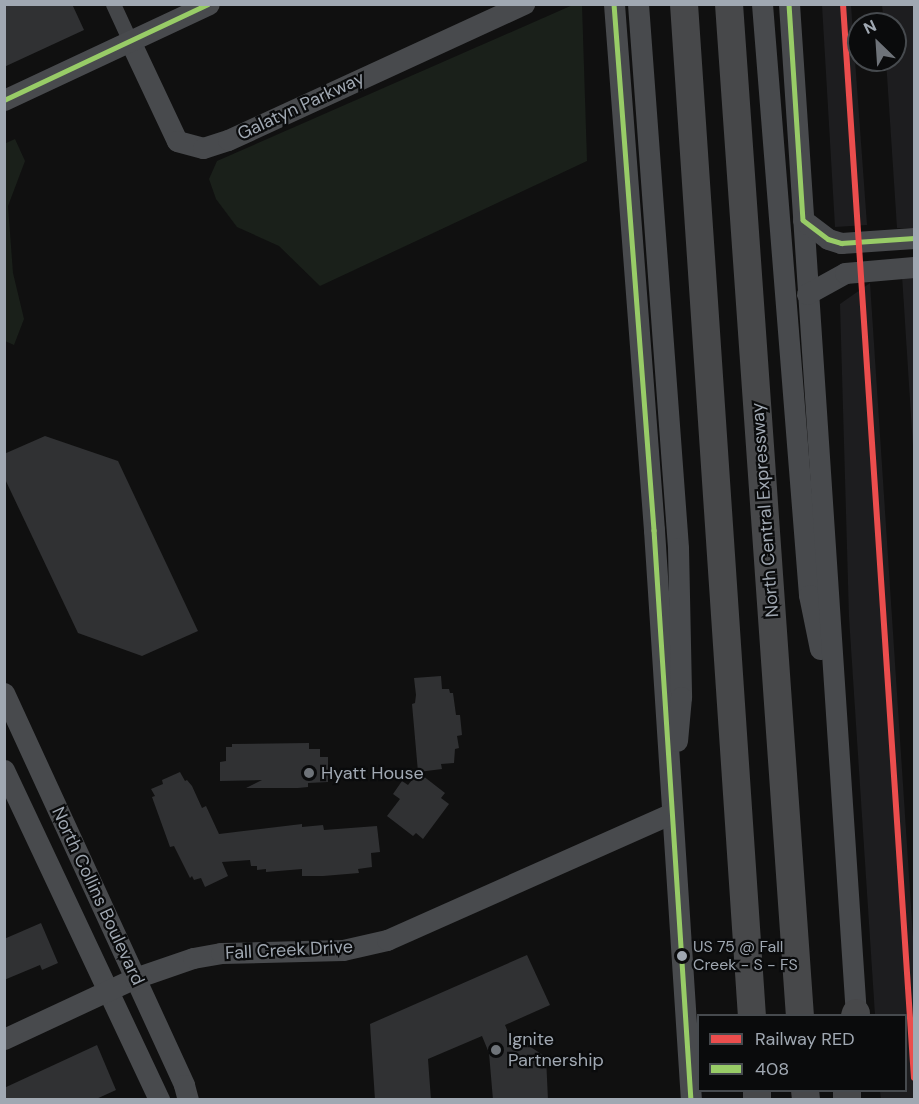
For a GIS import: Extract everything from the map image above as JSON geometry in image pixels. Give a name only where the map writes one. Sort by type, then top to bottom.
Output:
[{"type":"highway","points":[[684,4],[752,1014]]},
{"type":"highway","name":"North Central Expressway","points":[[729,4],[800,1014]]},
{"type":"main road","points":[[4,99],[209,4]]},
{"type":"main road","name":"Galatyn Parkway","points":[[130,41],[177,141],[203,148],[228,140],[524,4]]},
{"type":"main road","points":[[614,4],[654,530],[691,1100]]},
{"type":"main road","points":[[638,4],[678,548],[681,697],[672,813]]},
{"type":"main road","points":[[762,4],[809,595],[834,724]]},
{"type":"main road","points":[[789,4],[834,724],[856,1014]]},
{"type":"main road","points":[[803,220],[828,239],[841,243],[915,238]]},
{"type":"main road","points":[[807,294],[845,273],[915,267]]},
{"type":"main road","name":"North Collins Boulevard","points":[[4,693],[184,1085],[188,1100]]},
{"type":"main road","points":[[4,769],[34,756]]},
{"type":"main road","name":"North Collins Boulevard","points":[[4,769],[159,1100]]},
{"type":"main road","name":"Fall Creek Drive","points":[[4,1040],[135,978],[193,958],[221,953],[343,950],[387,940],[672,813]]},
{"type":"street","points":[[112,4],[130,41]]},
{"type":"shaded area","points":[[575,4],[582,5],[587,161],[320,286],[279,246],[237,227],[216,199],[209,179],[217,161]]},
{"type":"shaded area","points":[[822,5],[851,5],[852,12],[847,12],[847,72],[856,72],[867,225],[835,227]]},
{"type":"shaded area","points":[[882,5],[914,5],[914,228],[897,228],[887,72],[907,72],[907,12],[883,12]]},
{"type":"shaded area","points":[[15,139],[25,161],[8,206],[13,273],[24,319],[14,345],[5,341],[4,144]]},
{"type":"shaded area","points":[[902,275],[914,275],[914,463]]},
{"type":"shaded area","points":[[870,283],[914,952],[914,1099],[881,1099],[880,1092],[907,1092],[907,1014],[875,1014],[849,617],[840,304]]},
{"type":"building","points":[[4,4],[72,4],[84,30],[4,67]]},
{"type":"building","points":[[45,436],[118,461],[198,631],[142,656],[78,633],[4,477],[4,454]]},
{"type":"building","points":[[441,676],[442,689],[449,689],[450,693],[453,693],[456,715],[460,715],[462,735],[457,736],[459,748],[455,749],[454,763],[441,764],[442,769],[418,772],[412,704],[415,703],[416,695],[414,678]]},
{"type":"building","points":[[309,743],[309,749],[320,749],[320,757],[328,757],[328,782],[308,783],[308,787],[298,788],[246,788],[262,780],[220,781],[220,762],[226,761],[226,747],[232,747],[232,744]]},
{"type":"building","points":[[180,772],[185,781],[187,780],[192,786],[202,808],[206,806],[219,834],[302,824],[302,827],[323,825],[324,830],[377,826],[380,852],[371,853],[372,867],[358,869],[359,873],[323,876],[302,876],[302,869],[266,872],[266,869],[257,870],[257,866],[251,866],[250,860],[222,862],[228,876],[205,887],[201,878],[194,880],[192,876],[190,878],[174,846],[170,847],[152,797],[155,796],[151,789],[163,784],[162,780]]},
{"type":"building","points":[[418,772],[445,793],[441,798],[449,804],[423,839],[416,833],[413,836],[387,816],[400,799],[393,794],[402,781],[408,785]]},
{"type":"building","points":[[41,923],[58,963],[42,970],[40,965],[4,980],[4,939]]},
{"type":"building","points":[[527,955],[550,1005],[505,1025],[515,1049],[526,1044],[546,1057],[548,1100],[493,1100],[489,1053],[482,1036],[428,1059],[431,1100],[375,1100],[370,1024]]},
{"type":"building","points":[[97,1045],[116,1090],[94,1100],[4,1100],[4,1088]]},
{"type":"rail line","name":"RED","points":[[843,4],[914,1078]]},
{"type":"transit line","name":"408","points":[[4,100],[208,4]]},
{"type":"transit line","name":"408","points":[[614,4],[654,530],[691,1100]]},
{"type":"transit line","name":"408","points":[[789,4],[803,220],[828,239],[841,243],[914,238]]},
{"type":"place","name":"Hyatt House","points":[[309,773]]},
{"type":"place","name":"US 75 @ Fall Creek - S - FS","points":[[682,956]]},
{"type":"place","name":"Ignite Partnership","points":[[496,1050]]}]
